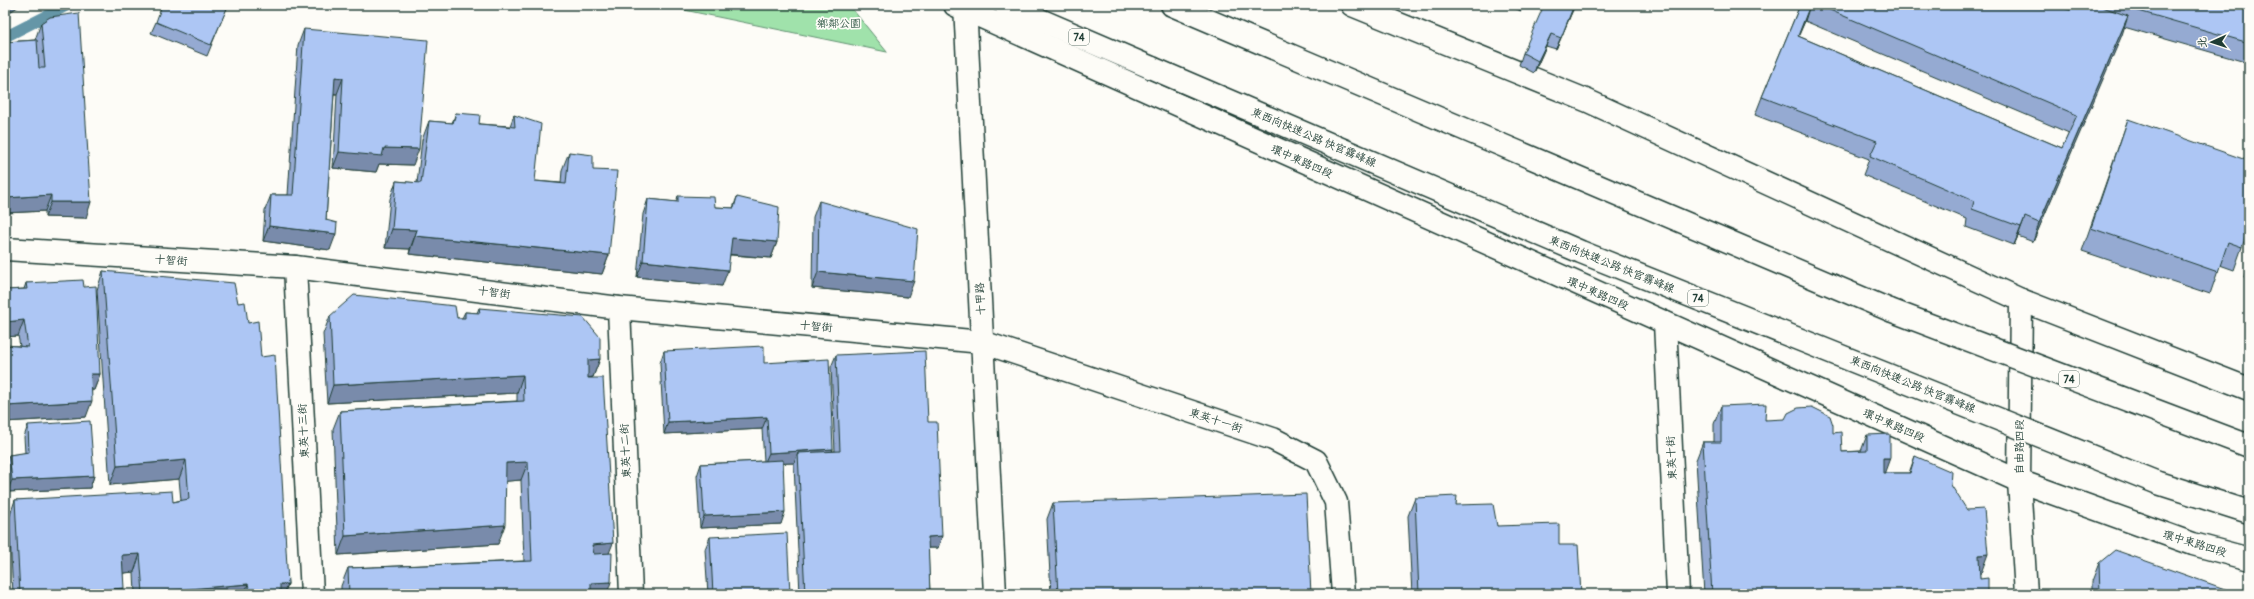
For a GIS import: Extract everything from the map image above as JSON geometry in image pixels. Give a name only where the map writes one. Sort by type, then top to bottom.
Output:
[{"type":"main road","name":"東西向快速公路 快官霧峰線","points":[[1005,5],[1581,252],[2158,483],[2249,512]]},
{"type":"main road","name":"74","points":[[1172,5],[1890,310],[2249,446]]},
{"type":"main road","points":[[1352,5],[1588,101],[2021,300],[2249,389]]},
{"type":"main road","name":"環中東路四段","points":[[962,6],[2019,481],[2193,544],[2249,560]]},
{"type":"main road","name":"十甲路","points":[[962,6],[982,342],[994,594]]},
{"type":"main road","name":"十智街","points":[[5,249],[295,267],[619,308],[982,342]]},
{"type":"main road","name":"東英十三街","points":[[295,267],[312,594]]},
{"type":"main road","name":"自由路四段","points":[[2021,300],[2019,481],[2026,594]]},
{"type":"main road","name":"東英十二街","points":[[619,308],[631,594]]},
{"type":"main road","name":"東英十街","points":[[1665,323],[1678,594]]},
{"type":"main road","name":"東英十一街","points":[[982,342],[1273,439],[1316,461],[1336,502],[1343,594]]},
{"type":"green space","name":"鄉鄰公園","points":[[660,5],[849,5],[887,52]]},
{"type":"building","points":[[162,5],[228,6],[211,45],[156,22]]},
{"type":"building","points":[[1544,5],[1574,5],[1561,38],[1551,34],[1538,61],[1523,53]]},
{"type":"building","points":[[1800,5],[1810,5],[1798,36],[2062,148],[2077,115],[1818,5],[2053,5],[2070,10],[2072,5],[2097,5],[2128,16],[2039,223],[2025,217],[2021,227],[1972,209],[1974,201],[1870,156],[1877,141],[1762,97]]},
{"type":"building","points":[[2118,5],[2249,5],[2249,43]]},
{"type":"building","points":[[79,13],[91,202],[51,202],[51,195],[6,198],[5,42],[37,40],[39,68],[45,68],[41,23],[50,17]]},
{"type":"building","points":[[304,29],[428,40],[419,149],[384,148],[382,156],[339,152],[343,78],[335,77],[326,220],[337,223],[336,234],[269,226],[271,195],[293,195]]},
{"type":"building","points":[[456,113],[480,115],[479,124],[515,127],[514,115],[541,124],[535,181],[566,184],[569,152],[593,155],[593,170],[617,171],[609,255],[415,236],[417,230],[392,229],[396,181],[421,183],[429,121],[453,123]]},
{"type":"building","points":[[2128,119],[2249,161],[2249,227],[2242,247],[2228,242],[2218,272],[2091,228]]},
{"type":"building","points":[[678,196],[714,197],[715,207],[734,208],[737,197],[779,207],[777,242],[732,238],[728,270],[643,261],[648,199],[678,202]]},
{"type":"building","points":[[819,201],[918,229],[914,281],[818,272]]},
{"type":"building","points":[[103,271],[234,283],[238,303],[245,302],[248,323],[258,321],[261,357],[275,355],[288,584],[280,584],[280,594],[251,594],[248,584],[143,593],[140,554],[122,555],[124,588],[54,594],[20,594],[15,500],[172,491],[173,502],[189,499],[186,460],[117,466]]},
{"type":"building","points":[[83,280],[84,287],[96,286],[100,374],[91,374],[92,401],[6,406],[5,345],[28,347],[24,320],[6,322],[5,290],[27,289],[26,283]]},
{"type":"building","points":[[354,295],[455,306],[457,318],[465,318],[465,312],[480,313],[479,308],[583,317],[600,337],[600,359],[588,360],[588,378],[603,378],[613,543],[592,545],[594,554],[612,553],[611,582],[591,583],[591,594],[349,594],[348,568],[532,561],[528,462],[506,463],[505,525],[345,536],[340,411],[524,401],[523,375],[333,385],[330,316]]},
{"type":"building","points":[[764,346],[764,363],[829,359],[833,449],[769,453],[767,417],[668,422],[664,351]]},
{"type":"building","points":[[925,351],[928,422],[937,422],[942,536],[928,537],[930,594],[805,594],[798,453],[840,451],[836,355]]},
{"type":"building","points":[[1766,404],[1765,420],[1785,419],[1788,413],[1798,408],[1812,407],[1830,416],[1833,425],[1833,433],[1841,432],[1842,452],[1867,451],[1867,435],[1890,434],[1890,458],[1883,458],[1883,473],[1910,473],[1915,456],[1952,472],[1951,485],[1967,510],[1984,509],[1988,554],[1979,555],[1980,579],[1988,578],[1988,594],[1712,594],[1703,442],[1721,442],[1721,406]]},
{"type":"building","points":[[90,421],[94,476],[12,480],[9,455],[29,452],[28,425]]},
{"type":"building","points":[[783,460],[785,512],[704,516],[701,464]]},
{"type":"building","points":[[1306,494],[1311,594],[1058,594],[1053,503]]},
{"type":"building","points":[[1457,496],[1456,505],[1493,504],[1497,526],[1559,524],[1559,545],[1578,545],[1581,594],[1419,594],[1415,498]]},
{"type":"building","points":[[787,533],[790,594],[713,594],[710,537]]},
{"type":"building","points":[[2115,550],[2239,594],[2100,594],[2099,563]]},
{"type":"waterway","points":[[5,37],[68,5]]}]
